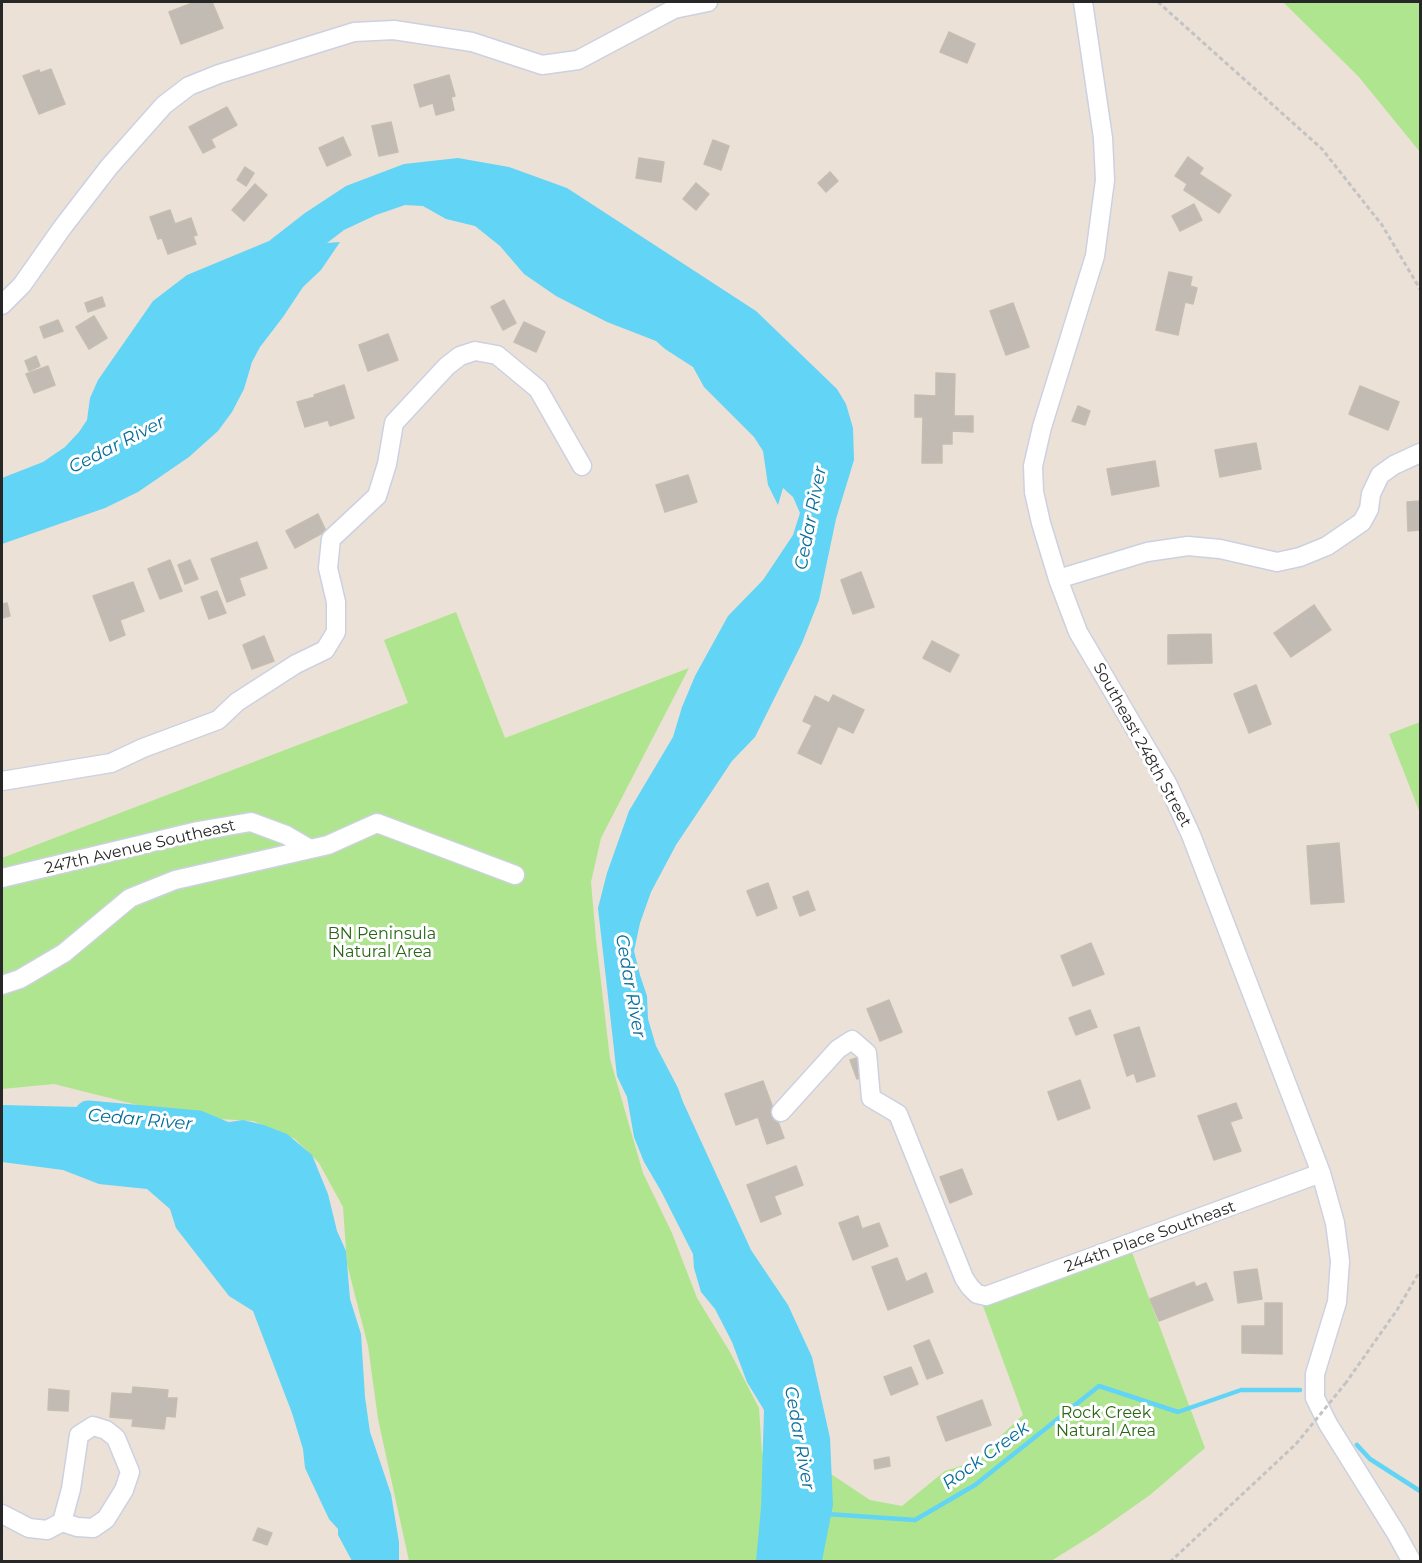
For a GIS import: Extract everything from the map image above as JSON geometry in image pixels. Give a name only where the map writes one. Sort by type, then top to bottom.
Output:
[{"type":"street","points":[[2,305],[22,285],[109,167],[164,105],[189,87],[219,74],[354,32],[394,30],[472,42],[542,65],[578,60],[674,9],[708,2]]},
{"type":"street","name":"Southeast 248th Street","points":[[1083,2],[1102,133],[1105,180],[1095,256],[1042,427],[1033,466],[1038,513],[1058,579],[1078,632],[1167,783],[1191,835],[1322,1173],[1335,1223],[1340,1261],[1337,1302],[1315,1374],[1315,1398],[1328,1424],[1412,1562]]},
{"type":"street","points":[[2,781],[111,763],[143,748],[219,720],[237,702],[296,664],[325,650],[336,632],[336,602],[328,568],[331,539],[377,496],[387,464],[394,423],[447,366],[460,356],[475,351],[497,355],[538,389],[582,466]]},
{"type":"street","points":[[1058,579],[1137,555],[1188,546],[1220,549],[1277,562],[1300,557],[1327,546],[1362,522],[1369,509],[1371,494],[1380,476],[1394,465],[1420,453]]},
{"type":"street","name":"247th Avenue Southeast","points":[[2,878],[198,831],[250,822],[286,835],[310,849]]},
{"type":"street","points":[[2,985],[20,979],[64,953],[130,898],[175,880],[328,845],[377,823],[514,875]]},
{"type":"street","name":"244th Place Southeast","points":[[781,1112],[838,1049],[852,1040],[867,1053],[871,1098],[898,1114],[964,1278],[977,1294],[986,1296],[1322,1173]]},
{"type":"street","points":[[2,1514],[29,1528],[46,1530],[62,1522],[77,1527],[93,1528],[106,1519],[124,1490],[130,1472],[116,1438],[106,1430],[93,1426],[79,1435],[71,1489],[62,1522]]},
{"type":"path","points":[[1158,2],[1322,149],[1382,225],[1420,289]]},
{"type":"path","points":[[1170,1562],[1296,1444],[1345,1384],[1397,1310],[1420,1271]]},
{"type":"green space","points":[[1283,2],[1420,2],[1420,152],[1358,76]]},
{"type":"green space","name":"BN Peninsula Natural Area","points":[[456,612],[505,738],[689,668],[601,838],[591,882],[596,939],[610,1059],[643,1173],[672,1233],[697,1298],[730,1352],[759,1408],[762,1453],[786,1444],[870,1500],[902,1506],[945,1471],[973,1462],[1023,1415],[979,1295],[1127,1239],[1205,1448],[1150,1495],[1051,1561],[409,1561],[378,1419],[368,1346],[347,1264],[343,1207],[319,1163],[295,1139],[253,1121],[185,1117],[54,1084],[2,1089],[2,858],[408,703],[384,640]]},
{"type":"green space","points":[[1420,722],[1420,813],[1389,734]]},
{"type":"water","points":[[458,158],[509,167],[567,188],[756,311],[837,389],[846,404],[853,428],[854,460],[836,519],[819,600],[802,643],[755,737],[732,761],[676,845],[651,892],[640,923],[634,951],[647,996],[648,1019],[656,1046],[678,1088],[751,1250],[788,1305],[812,1357],[830,1438],[833,1505],[822,1561],[756,1561],[761,1508],[764,1410],[747,1382],[732,1342],[715,1309],[701,1292],[694,1268],[693,1254],[644,1162],[634,1137],[627,1097],[617,1076],[598,908],[607,873],[629,811],[673,737],[695,676],[728,616],[763,580],[793,535],[800,513],[793,497],[783,488],[778,505],[768,485],[763,451],[754,437],[704,387],[693,367],[656,341],[607,322],[556,296],[524,274],[500,246],[475,226],[446,219],[423,206],[405,205],[344,230],[327,243],[340,242],[321,270],[303,287],[260,347],[252,362],[244,389],[232,412],[218,431],[189,457],[138,492],[105,508],[2,544],[2,478],[43,462],[65,447],[79,432],[87,420],[90,398],[98,380],[153,301],[187,275],[269,241],[305,213],[346,186],[404,164]]},
{"type":"water","points":[[2,1105],[79,1107],[124,1116],[144,1126],[178,1135],[243,1120],[287,1134],[312,1155],[328,1194],[337,1231],[346,1251],[350,1299],[361,1334],[370,1432],[391,1494],[399,1542],[399,1561],[352,1561],[338,1535],[338,1529],[329,1519],[305,1468],[303,1449],[292,1413],[253,1311],[229,1296],[176,1228],[170,1209],[147,1189],[99,1184],[63,1170],[2,1162]]},
{"type":"building","points":[[195,2],[212,2],[223,28],[181,44],[169,12]]},
{"type":"building","points":[[949,32],[975,44],[967,63],[940,52]]},
{"type":"building","points":[[51,69],[65,104],[39,114],[23,76],[39,70],[40,73]]},
{"type":"building","points":[[449,75],[455,96],[451,97],[454,110],[436,115],[433,103],[420,107],[414,85]]},
{"type":"building","points":[[227,107],[237,125],[211,139],[215,147],[203,153],[189,127]]},
{"type":"building","points":[[391,122],[398,152],[379,156],[372,126]]},
{"type":"building","points":[[343,137],[351,155],[327,166],[319,148]]},
{"type":"building","points":[[713,140],[729,146],[721,170],[704,164]]},
{"type":"building","points":[[1188,157],[1203,168],[1199,174],[1231,195],[1219,213],[1184,190],[1187,184],[1175,176]]},
{"type":"building","points":[[639,158],[664,162],[661,182],[636,178]]},
{"type":"building","points":[[245,167],[254,173],[246,186],[237,180]]},
{"type":"building","points":[[830,172],[838,181],[826,192],[818,183]]},
{"type":"building","points":[[696,183],[709,194],[696,210],[683,199]]},
{"type":"building","points":[[255,184],[267,195],[244,221],[232,210]]},
{"type":"building","points":[[1194,204],[1202,220],[1180,231],[1172,216]]},
{"type":"building","points":[[170,210],[175,224],[191,218],[197,235],[193,236],[196,244],[168,254],[162,238],[158,239],[150,217]]},
{"type":"building","points":[[1169,272],[1192,277],[1190,286],[1197,288],[1193,304],[1185,302],[1178,335],[1156,330]]},
{"type":"building","points":[[102,297],[105,306],[88,312],[85,303]]},
{"type":"building","points":[[504,300],[516,323],[503,330],[491,307]]},
{"type":"building","points":[[1013,303],[1029,347],[1006,355],[990,311]]},
{"type":"building","points":[[94,316],[107,338],[89,349],[76,327]]},
{"type":"building","points":[[58,320],[63,331],[44,338],[40,327]]},
{"type":"building","points":[[524,322],[545,332],[536,352],[514,342]]},
{"type":"building","points":[[388,334],[398,360],[368,371],[359,345]]},
{"type":"building","points":[[36,356],[40,366],[29,371],[25,361]]},
{"type":"building","points":[[48,366],[55,385],[34,393],[26,374]]},
{"type":"building","points":[[936,373],[955,374],[954,416],[973,416],[973,432],[952,431],[952,444],[942,444],[942,463],[922,463],[923,417],[915,417],[915,395],[936,396]]},
{"type":"building","points":[[344,385],[354,418],[330,426],[328,420],[305,427],[297,402]]},
{"type":"building","points":[[1360,386],[1399,402],[1388,430],[1349,414]]},
{"type":"building","points":[[1078,406],[1090,411],[1085,425],[1072,421]]},
{"type":"building","points":[[1256,443],[1261,469],[1220,477],[1215,450]]},
{"type":"building","points":[[1155,461],[1159,486],[1112,495],[1107,469]]},
{"type":"building","points":[[688,475],[697,502],[665,512],[656,485]]},
{"type":"building","points":[[1420,501],[1420,530],[1408,531],[1407,502]]},
{"type":"building","points":[[318,514],[326,531],[295,548],[286,531]]},
{"type":"building","points":[[257,542],[267,568],[239,578],[245,595],[227,602],[211,559]]},
{"type":"building","points":[[170,560],[182,591],[160,599],[148,569]]},
{"type":"building","points":[[190,560],[198,579],[185,584],[178,565]]},
{"type":"building","points":[[861,572],[874,607],[853,614],[841,580]]},
{"type":"building","points":[[133,582],[144,611],[120,620],[125,635],[110,641],[93,596]]},
{"type":"building","points":[[217,591],[226,613],[209,619],[201,597]]},
{"type":"building","points":[[7,603],[10,616],[2,618],[2,604]]},
{"type":"building","points":[[1314,605],[1331,630],[1291,657],[1274,633]]},
{"type":"building","points":[[1211,634],[1212,663],[1168,664],[1168,635]]},
{"type":"building","points":[[264,636],[274,661],[252,669],[243,645]]},
{"type":"building","points":[[932,641],[959,655],[950,672],[923,658]]},
{"type":"building","points":[[1256,685],[1271,724],[1249,733],[1234,694]]},
{"type":"building","points":[[833,695],[864,710],[853,733],[838,726],[821,764],[798,753],[812,725],[803,721],[815,696],[829,703]]},
{"type":"building","points":[[1339,843],[1344,902],[1311,904],[1307,846]]},
{"type":"building","points":[[768,883],[777,908],[757,916],[747,891]]},
{"type":"building","points":[[808,891],[815,910],[800,916],[793,897]]},
{"type":"building","points":[[1091,943],[1104,974],[1073,986],[1061,956]]},
{"type":"building","points":[[889,1000],[902,1032],[880,1041],[867,1009]]},
{"type":"building","points":[[1090,1010],[1097,1027],[1076,1035],[1069,1018]]},
{"type":"building","points":[[1139,1027],[1155,1076],[1137,1082],[1134,1073],[1127,1076],[1114,1035]]},
{"type":"building","points":[[860,1057],[867,1075],[857,1079],[850,1060]]},
{"type":"building","points":[[1080,1080],[1090,1108],[1058,1120],[1048,1092]]},
{"type":"building","points":[[763,1081],[784,1138],[767,1144],[758,1117],[736,1125],[725,1094]]},
{"type":"building","points":[[1236,1103],[1242,1118],[1230,1122],[1241,1151],[1214,1160],[1198,1116]]},
{"type":"building","points":[[796,1166],[803,1185],[774,1196],[781,1214],[761,1222],[747,1185]]},
{"type":"building","points":[[962,1169],[972,1194],[950,1203],[940,1177]]},
{"type":"building","points":[[858,1216],[862,1229],[879,1223],[888,1246],[853,1260],[839,1223]]},
{"type":"building","points":[[897,1258],[906,1282],[926,1273],[933,1292],[888,1310],[872,1267]]},
{"type":"building","points":[[1257,1269],[1262,1299],[1238,1303],[1234,1272]]},
{"type":"building","points":[[1194,1282],[1196,1287],[1206,1283],[1213,1300],[1159,1321],[1150,1299]]},
{"type":"building","points":[[1265,1303],[1282,1303],[1282,1354],[1242,1353],[1242,1326],[1265,1326]]},
{"type":"building","points":[[929,1340],[943,1373],[927,1379],[914,1346]]},
{"type":"building","points":[[911,1367],[918,1384],[891,1395],[884,1377]]},
{"type":"building","points":[[133,1387],[168,1390],[167,1398],[177,1398],[175,1417],[166,1416],[164,1429],[132,1426],[133,1419],[110,1417],[112,1393],[132,1394]]},
{"type":"building","points":[[49,1389],[69,1391],[68,1411],[48,1410]]},
{"type":"building","points":[[982,1400],[991,1425],[946,1441],[937,1417]]},
{"type":"building","points":[[889,1457],[890,1466],[875,1469],[874,1460]]},
{"type":"building","points":[[258,1528],[272,1533],[267,1545],[253,1540]]},
{"type":"waterway","name":"Cedar River","points":[[88,1114],[198,1124],[241,1142]]},
{"type":"waterway","name":"Rock Creek","points":[[827,1514],[915,1520],[975,1485],[1099,1386],[1178,1412],[1241,1390],[1300,1390]]},
{"type":"waterway","name":"Rock Creek","points":[[1357,1445],[1370,1459],[1420,1491]]},
{"type":"park label","name":"Rock Creek Natural Area","points":[[1106,1422]]}]
